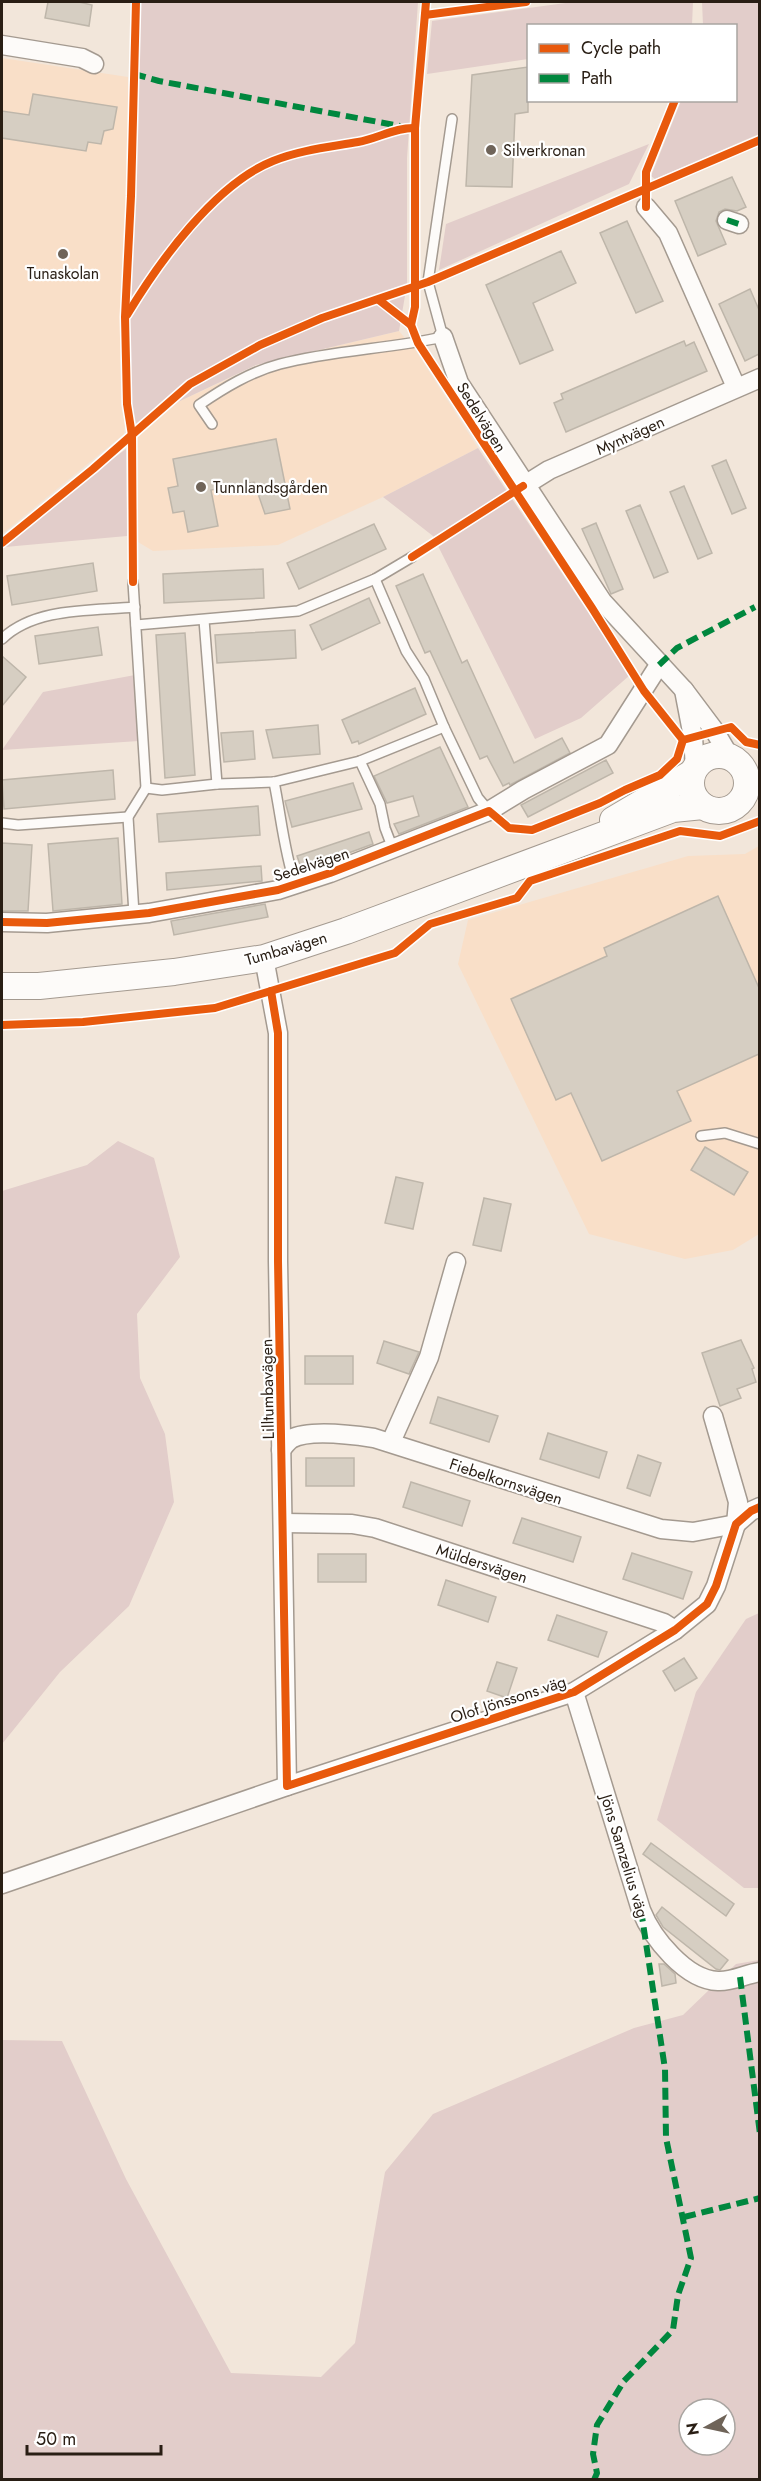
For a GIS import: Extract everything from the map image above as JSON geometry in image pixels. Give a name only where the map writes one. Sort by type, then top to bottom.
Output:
[{"type":"main road","points":[[720,755],[742,759],[747,786],[752,791],[732,808],[723,811],[703,806],[692,793],[693,770],[709,756],[720,755]]},
{"type":"main road","name":"Tumbavägen","points":[[558,853],[693,770]]},
{"type":"main road","name":"Tumbavägen","points":[[2,986],[39,986],[174,972],[264,958],[346,931],[672,809],[703,806]]},
{"type":"street","points":[[2,45],[82,58],[94,64]]},
{"type":"street","points":[[646,207],[668,232],[736,387]]},
{"type":"street","name":"Sedelvägen","points":[[443,337],[459,383],[602,601],[684,690],[714,730],[742,759]]},
{"type":"street","name":"Myntvägen","points":[[525,485],[549,470],[759,378]]},
{"type":"street","name":"Sedelvägen","points":[[2,922],[47,922],[134,914],[278,890],[393,849],[489,811],[523,790],[608,745],[659,665]]},
{"type":"street","points":[[684,690],[693,737],[693,770]]},
{"type":"street","name":"Lilltumbavägen","points":[[264,958],[278,1033],[278,1261],[287,1786]]},
{"type":"street","points":[[391,1442],[429,1357],[456,1262]]},
{"type":"street","name":"Olof Jönssons väg","points":[[2,1884],[287,1786],[574,1692],[675,1630],[707,1604],[716,1586],[736,1524],[738,1502],[713,1416]]},
{"type":"street","name":"Fiebelkornsvägen","points":[[281,1450],[289,1440],[299,1436],[329,1434],[361,1436],[391,1442],[420,1454],[661,1530],[693,1532],[736,1524]]},
{"type":"street","points":[[736,1524],[759,1507]]},
{"type":"street","name":"Müldersvägen","points":[[284,1524],[352,1524],[375,1528],[664,1623],[675,1630]]},
{"type":"street","name":"Jöns Samzelius väg","points":[[574,1692],[647,1927],[667,1951],[701,1978],[719,1981],[759,1972]]},
{"type":"lane","points":[[212,424],[199,405],[227,386],[254,374],[281,364],[443,337],[428,282],[452,119]]},
{"type":"lane","points":[[136,626],[298,611],[375,579],[412,557]]},
{"type":"lane","points":[[375,579],[406,651],[424,679],[478,798],[489,811]]},
{"type":"lane","points":[[134,582],[146,788],[128,817],[134,914]]},
{"type":"lane","points":[[2,639],[13,628],[36,618],[135,607]]},
{"type":"lane","points":[[204,620],[218,784]]},
{"type":"lane","points":[[146,788],[162,790],[218,784],[274,782],[360,761],[444,727]]},
{"type":"lane","points":[[360,761],[380,804],[385,828],[393,849]]},
{"type":"lane","name":"Sedelvägen","points":[[274,782],[285,834],[287,859],[295,884]]},
{"type":"lane","points":[[2,823],[18,825],[128,817]]},
{"type":"lane","points":[[701,1136],[725,1133],[759,1144]]},
{"type":"shaded area","points":[[139,2],[418,2],[407,158],[407,284],[399,331],[256,365],[178,402],[138,436],[130,404],[129,317]]},
{"type":"shaded area","points":[[573,2],[693,2],[692,24],[527,24],[527,59],[427,74],[432,21]]},
{"type":"shaded area","points":[[702,2],[759,2],[759,134],[655,179],[651,176],[681,102],[737,102],[737,24],[703,24]]},
{"type":"shaded area","name":"Tunaskolan","points":[[2,58],[128,77],[128,197],[120,311],[121,405],[125,425],[124,434],[2,534]]},
{"type":"shaded area","points":[[649,144],[629,184],[439,270],[446,224]]},
{"type":"shaded area","points":[[399,331],[416,351],[478,448],[383,497],[278,545],[153,551],[138,542],[138,436],[178,402],[258,365]]},
{"type":"shaded area","points":[[478,448],[630,675],[581,718],[535,739],[433,536],[383,497]]},
{"type":"shaded area","points":[[126,449],[127,536],[5,547],[61,497]]},
{"type":"shaded area","points":[[135,675],[139,741],[2,750],[43,692]]},
{"type":"shaded area","points":[[759,846],[759,1234],[733,1250],[685,1259],[589,1234],[458,964],[468,920],[688,856],[745,854]]},
{"type":"shaded area","points":[[118,1141],[154,1158],[180,1257],[137,1314],[140,1378],[165,1434],[174,1502],[129,1606],[60,1672],[2,1744],[2,1191],[87,1165]]},
{"type":"shaded area","points":[[759,1613],[759,1888],[744,1888],[657,1820],[696,1692],[746,1619]]},
{"type":"shaded area","points":[[759,1960],[759,2479],[2,2480],[2,2040],[62,2041],[126,2179],[231,2373],[321,2377],[355,2343],[385,2172],[433,2114],[634,2028],[683,2015],[736,1964]]},
{"type":"building","points":[[48,2],[79,2],[92,5],[89,26],[45,18]]},
{"type":"building","name":"Silverkronan","points":[[527,67],[528,112],[515,114],[512,187],[466,186],[472,75]]},
{"type":"building","points":[[33,94],[117,107],[113,129],[104,131],[101,144],[88,142],[86,151],[2,138],[2,111],[29,115]]},
{"type":"building","points":[[732,177],[746,207],[737,211],[725,209],[719,212],[716,221],[726,244],[698,256],[675,201]]},
{"type":"building","points":[[627,221],[663,301],[636,313],[600,233]]},
{"type":"building","points":[[561,251],[576,283],[533,303],[553,350],[520,364],[486,285]]},
{"type":"building","points":[[750,289],[759,310],[759,354],[745,361],[719,304]]},
{"type":"building","points":[[684,341],[686,346],[694,342],[707,371],[566,432],[554,403],[563,399],[561,394]]},
{"type":"building","name":"Tunnlandsgården","points":[[276,439],[290,509],[265,514],[254,482],[211,490],[218,526],[188,532],[184,511],[173,513],[168,488],[178,486],[173,459]]},
{"type":"building","points":[[726,460],[746,508],[732,514],[712,466]]},
{"type":"building","points":[[684,486],[712,553],[698,559],[670,492]]},
{"type":"building","points":[[640,505],[668,572],[654,578],[626,511]]},
{"type":"building","points":[[596,523],[623,589],[611,594],[582,529]]},
{"type":"building","points":[[374,524],[386,549],[299,589],[287,563]]},
{"type":"building","points":[[93,563],[97,591],[12,605],[7,576]]},
{"type":"building","points":[[263,569],[264,598],[164,603],[163,574]]},
{"type":"building","points":[[423,574],[462,663],[467,660],[514,763],[562,738],[570,753],[510,785],[509,783],[503,786],[487,756],[480,759],[430,651],[425,653],[396,586]]},
{"type":"building","points":[[369,598],[380,623],[322,650],[310,625]]},
{"type":"building","points":[[98,627],[102,655],[39,664],[35,636]]},
{"type":"building","points":[[295,630],[296,658],[217,663],[215,635]]},
{"type":"building","points":[[185,633],[195,775],[165,778],[156,635]]},
{"type":"building","points":[[2,656],[26,677],[2,706]]},
{"type":"building","points":[[415,688],[426,714],[359,744],[358,741],[352,743],[342,720]]},
{"type":"building","points":[[318,725],[320,754],[273,758],[266,730]]},
{"type":"building","points":[[253,731],[255,759],[224,762],[221,733]]},
{"type":"building","points":[[440,747],[468,807],[399,834],[394,824],[419,816],[413,796],[387,803],[374,776]]},
{"type":"building","points":[[606,760],[613,773],[528,817],[521,805]]},
{"type":"building","points":[[113,770],[115,799],[4,809],[2,780]]},
{"type":"building","points":[[353,783],[362,809],[292,827],[285,801]]},
{"type":"building","points":[[258,806],[260,835],[159,842],[157,814]]},
{"type":"building","points":[[369,832],[373,844],[302,870],[297,856]]},
{"type":"building","points":[[118,838],[122,904],[53,911],[48,844]]},
{"type":"building","points":[[2,843],[32,845],[28,911],[2,911]]},
{"type":"building","points":[[261,866],[262,881],[167,890],[166,873]]},
{"type":"building","points":[[718,896],[759,988],[759,1054],[677,1091],[691,1121],[602,1161],[571,1093],[556,1100],[511,999],[607,956],[604,948]]},
{"type":"building","points":[[265,904],[268,917],[174,935],[171,921]]},
{"type":"building","points":[[705,1147],[748,1172],[734,1195],[691,1170]]},
{"type":"building","points":[[396,1177],[423,1183],[413,1229],[385,1223]]},
{"type":"building","points":[[484,1198],[511,1204],[501,1251],[473,1245]]},
{"type":"building","points":[[741,1340],[754,1368],[752,1369],[756,1382],[737,1389],[741,1398],[720,1406],[702,1353]]},
{"type":"building","points":[[384,1341],[419,1352],[409,1374],[377,1363]]},
{"type":"building","points":[[305,1356],[353,1356],[353,1384],[305,1384]]},
{"type":"building","points":[[438,1397],[498,1416],[489,1442],[430,1423]]},
{"type":"building","points":[[548,1433],[607,1452],[599,1478],[540,1459]]},
{"type":"building","points":[[638,1455],[661,1463],[650,1496],[627,1488]]},
{"type":"building","points":[[306,1458],[354,1458],[354,1486],[306,1486]]},
{"type":"building","points":[[411,1482],[470,1501],[462,1526],[403,1507]]},
{"type":"building","points":[[522,1518],[581,1537],[573,1562],[513,1543]]},
{"type":"building","points":[[632,1553],[692,1572],[683,1599],[623,1579]]},
{"type":"building","points":[[318,1554],[366,1554],[366,1582],[318,1582]]},
{"type":"building","points":[[446,1580],[496,1597],[488,1622],[438,1605]]},
{"type":"building","points":[[557,1615],[607,1632],[598,1657],[548,1640]]},
{"type":"building","points":[[684,1658],[697,1678],[675,1691],[663,1671]]},
{"type":"building","points":[[497,1662],[517,1668],[507,1698],[487,1691]]},
{"type":"building","points":[[651,1843],[734,1904],[726,1916],[643,1854]]},
{"type":"building","points":[[662,1907],[728,1960],[720,1970],[663,1927],[656,1915]]},
{"type":"building","points":[[659,1964],[664,1964],[675,1974],[676,1983],[662,1986]]},
{"type":"marked path","points":[[134,74],[159,81],[400,126]]},
{"type":"marked path","points":[[727,220],[739,224]]},
{"type":"marked path","points":[[659,665],[677,648],[755,607]]},
{"type":"marked path","points":[[594,2480],[597,2473],[593,2454],[597,2425],[624,2381],[673,2330],[678,2295],[691,2258],[666,2138],[665,2069],[641,1910]]},
{"type":"marked path","points":[[740,1977],[760,2134]]},
{"type":"marked path","points":[[684,2217],[760,2198]]},
{"type":"cycle path","points":[[133,582],[132,435],[127,404],[125,317],[136,2]]},
{"type":"cycle path","points":[[411,325],[415,307],[415,128],[426,2]]},
{"type":"cycle path","points":[[425,15],[526,2]]},
{"type":"cycle path","points":[[646,207],[646,172],[674,102]]},
{"type":"cycle path","points":[[127,315],[155,272],[190,227],[230,187],[251,172],[294,154],[365,140],[401,129],[415,128]]},
{"type":"cycle path","points":[[2,543],[93,469],[190,384],[260,345],[322,318],[428,282],[760,140]]},
{"type":"cycle path","points":[[379,300],[411,325],[418,343],[644,691],[683,740]]},
{"type":"cycle path","points":[[412,557],[523,486]]},
{"type":"cycle path","points":[[2,922],[47,923],[149,913],[278,890],[330,873],[489,811],[509,828],[532,830],[600,803],[660,775],[677,759],[683,740],[731,727],[746,742],[760,745]]},
{"type":"cycle path","points":[[2,1025],[83,1022],[215,1008],[395,953],[430,924],[517,898],[530,881],[680,831],[720,836],[760,821]]},
{"type":"cycle path","points":[[271,991],[278,1033],[278,1261],[287,1786],[574,1692],[675,1630],[707,1604],[716,1586],[736,1524],[751,1511],[760,1507]]},
{"type":"place","name":"Silverkronan","points":[[491,150]]},
{"type":"place","name":"Tunaskolan","points":[[63,254]]},
{"type":"place","name":"Tunnlandsgården","points":[[201,487]]}]
